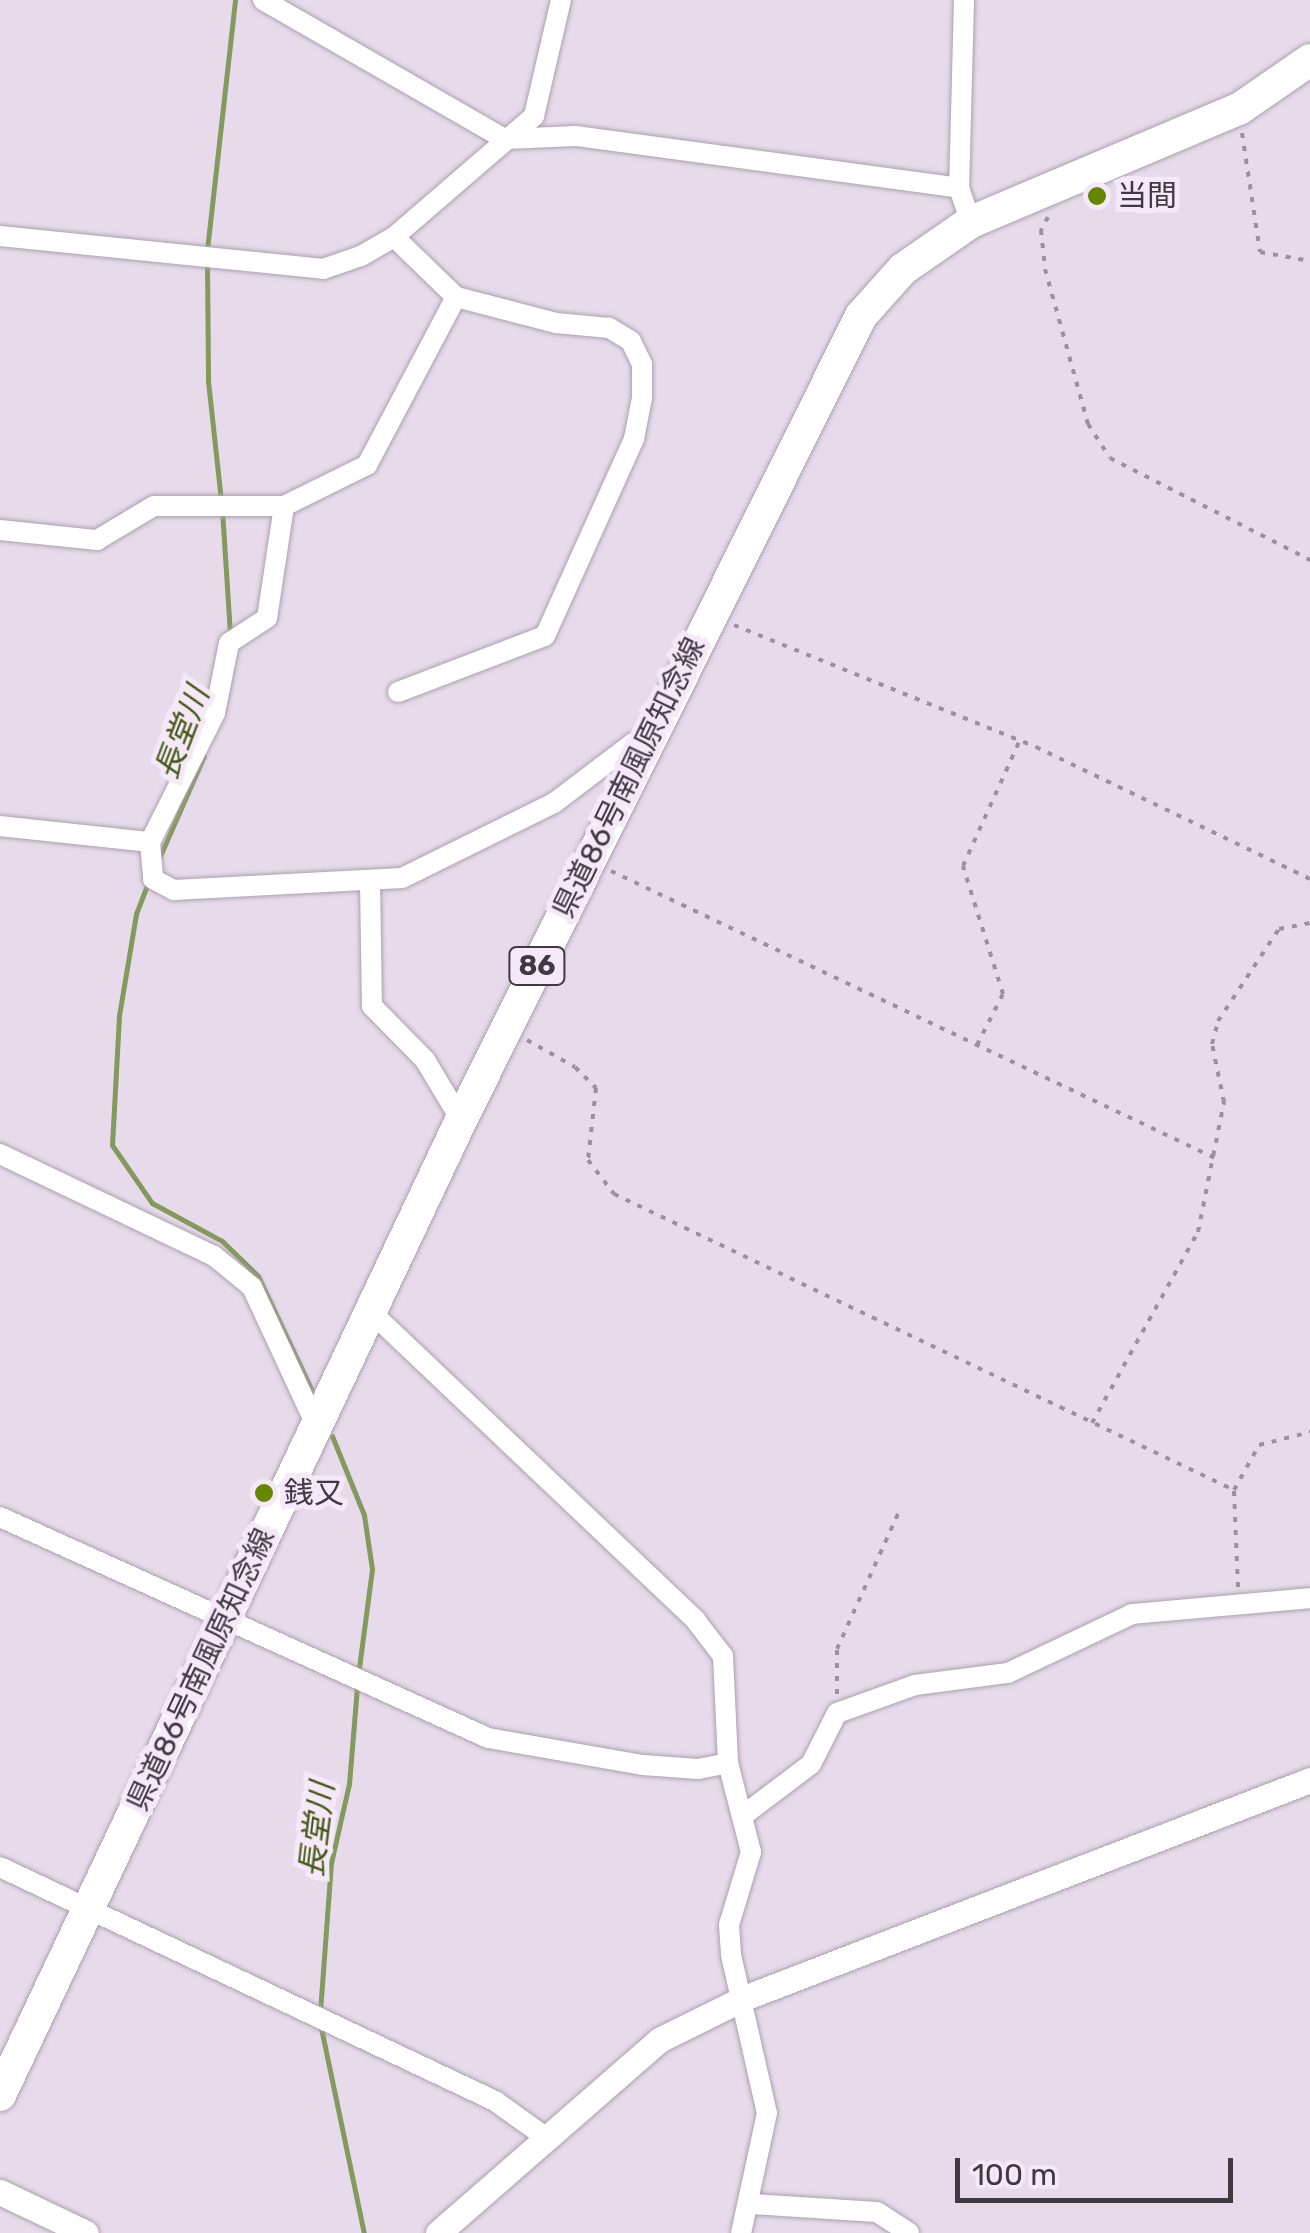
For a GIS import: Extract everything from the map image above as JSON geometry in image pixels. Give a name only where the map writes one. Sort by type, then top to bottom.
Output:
[{"type":"main road","name":"県道86号南風原知念線","points":[[0,2095],[461,1120],[861,316],[903,268],[971,222],[1238,109],[1310,60]]},
{"type":"street","points":[[264,0],[505,139],[576,136],[959,188]]},
{"type":"street","points":[[0,236],[323,269],[394,237],[534,116],[561,0]]},
{"type":"street","points":[[964,0],[959,188],[971,222]]},
{"type":"street","points":[[394,237],[456,297],[556,323],[609,328],[631,341],[642,364],[642,398],[634,438],[545,636],[398,692]]},
{"type":"street","points":[[0,530],[97,540],[154,506],[284,506],[367,465],[456,297]]},
{"type":"street","points":[[284,506],[267,618],[229,644],[215,713],[150,842],[154,879],[174,890],[402,878],[554,803],[633,743],[648,743]]},
{"type":"street","points":[[0,826],[150,842]]},
{"type":"street","points":[[370,881],[372,1006],[425,1060],[451,1114],[461,1120]]},
{"type":"street","points":[[0,1154],[214,1256],[252,1287],[317,1427]]},
{"type":"street","points":[[372,1313],[715,1640],[727,1674],[728,1764],[745,1814],[751,1852],[729,1925],[767,2112],[752,2204],[741,2233]]},
{"type":"street","points":[[0,1517],[227,1616],[488,1738],[642,1765],[698,1769],[728,1764]]},
{"type":"street","points":[[745,1814],[812,1764],[837,1713],[915,1686],[1008,1673],[1132,1614],[1310,1598]]},
{"type":"street","points":[[438,2233],[658,2040],[744,1998],[1310,1780]]},
{"type":"street","points":[[0,1867],[495,2102],[548,2138]]},
{"type":"street","points":[[0,2192],[86,2233]]},
{"type":"street","points":[[752,2204],[877,2212],[909,2233]]},
{"type":"path","points":[[1238,109],[1260,252],[1310,261]]},
{"type":"path","points":[[1060,185],[1041,230],[1045,269],[1088,424],[1110,458],[1310,560]]},
{"type":"path","points":[[709,615],[1019,742],[1310,879]]},
{"type":"path","points":[[976,1045],[1003,994],[962,866],[1019,742]]},
{"type":"path","points":[[588,861],[1216,1159]]},
{"type":"path","points":[[1092,1423],[1174,1284],[1198,1232],[1216,1159],[1224,1102],[1212,1044],[1218,1021],[1279,929],[1310,923]]},
{"type":"path","points":[[506,1029],[575,1067],[596,1088],[588,1160],[614,1194],[1234,1490]]},
{"type":"path","points":[[1238,1602],[1234,1490],[1259,1445],[1310,1432]]},
{"type":"path","points":[[837,1713],[838,1649],[900,1512]]},
{"type":"waterway","name":"長堂川","points":[[207,250],[235,0]]},
{"type":"waterway","name":"長堂川","points":[[207,261],[208,381],[221,500]]},
{"type":"waterway","name":"長堂川","points":[[222,510],[230,634]]},
{"type":"waterway","name":"長堂川","points":[[160,856],[204,756]]},
{"type":"waterway","name":"長堂川","points":[[149,880],[136,914],[119,1016],[112,1145],[152,1203],[222,1241],[258,1276],[313,1393]]},
{"type":"waterway","name":"長堂川","points":[[332,1436],[364,1515],[372,1569],[358,1675]]},
{"type":"waterway","name":"長堂川","points":[[320,2012],[331,1863],[349,1784],[357,1686]]},
{"type":"waterway","name":"長堂川","points":[[320,2023],[364,2233]]},
{"type":"place","name":"当間","points":[[1097,196]]},
{"type":"place","name":"銭又","points":[[264,1493]]}]
